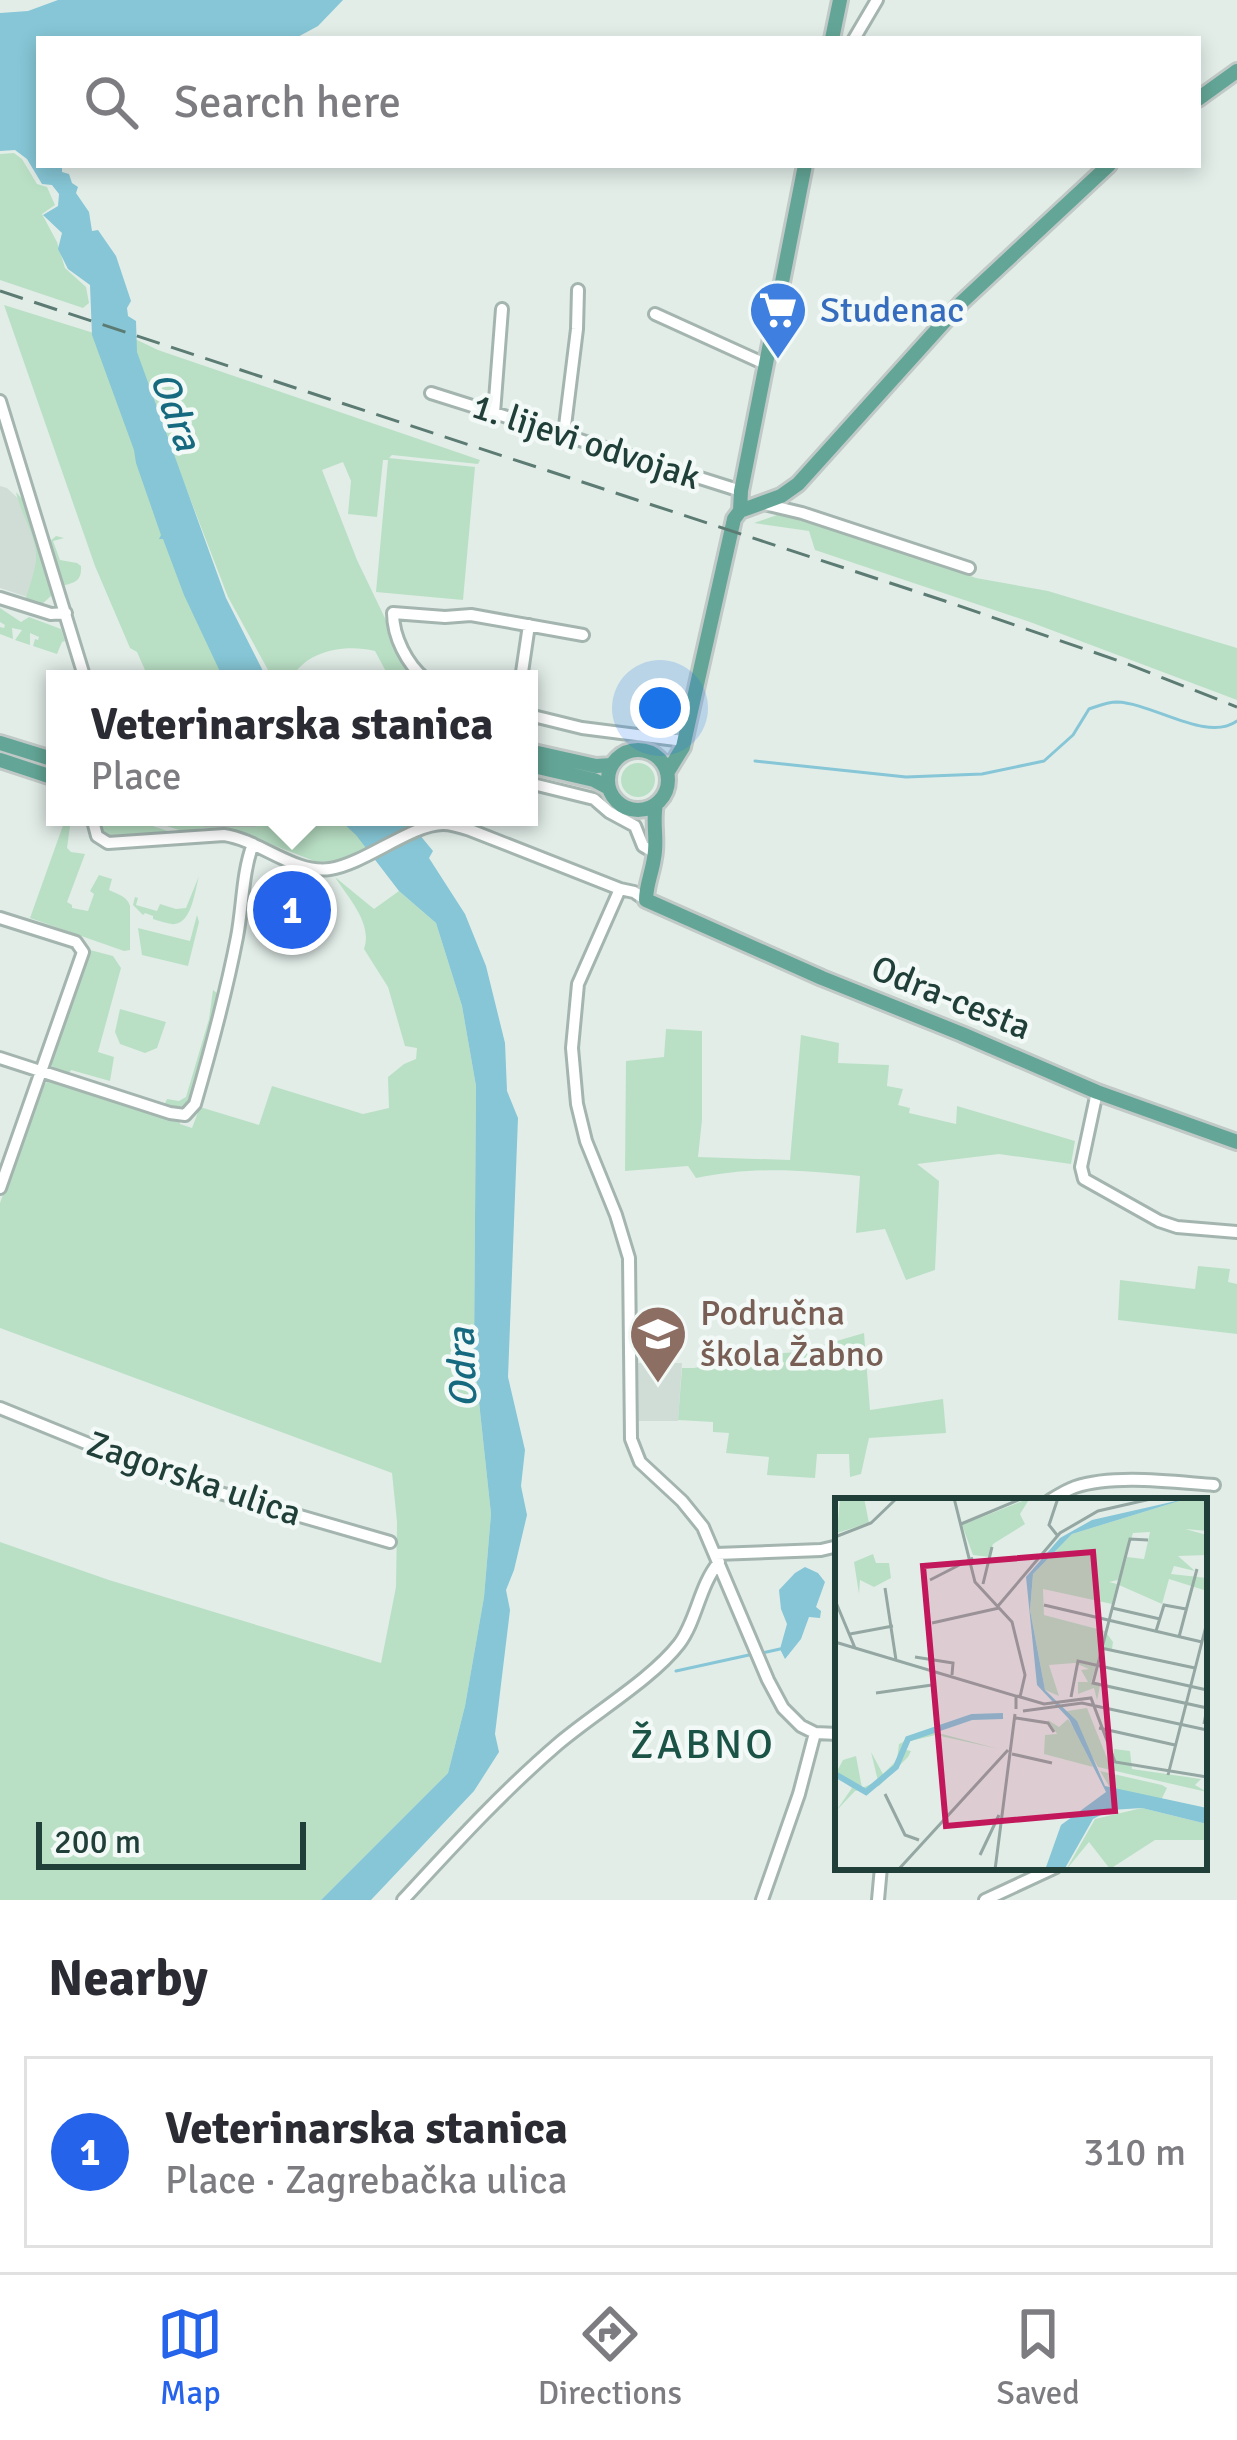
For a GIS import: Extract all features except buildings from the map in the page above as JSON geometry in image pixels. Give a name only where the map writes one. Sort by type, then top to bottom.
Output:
[{"type":"main road","points":[[833,36],[840,0]]},
{"type":"main road","points":[[1201,97],[1237,70]]},
{"type":"main road","points":[[740,511],[804,168]]},
{"type":"main road","points":[[629,809],[656,804],[665,793],[667,773],[683,744],[734,519],[740,511],[781,496],[806,477],[962,302],[1106,168]]},
{"type":"main road","points":[[0,743],[46,757]]},
{"type":"main road","points":[[654,844],[643,819],[615,799],[608,776],[622,755],[636,750],[668,756],[683,744]]},
{"type":"main road","points":[[538,753],[596,766],[613,765]]},
{"type":"main road","points":[[656,756],[667,773]]},
{"type":"main road","points":[[0,760],[46,775]]},
{"type":"main road","points":[[538,767],[609,788]]},
{"type":"main road","points":[[646,901],[656,804]]},
{"type":"main road","name":"Odra-cesta","points":[[646,901],[1097,1092],[1237,1142]]},
{"type":"street","points":[[856,36],[877,0]]},
{"type":"street","points":[[564,434],[578,290]]},
{"type":"street","points":[[494,412],[502,309]]},
{"type":"street","points":[[655,314],[765,364]]},
{"type":"street","name":"1. lijevi odvojak","points":[[431,393],[741,491]]},
{"type":"street","points":[[0,401],[83,670]]},
{"type":"street","points":[[760,503],[969,568]]},
{"type":"street","points":[[0,598],[51,614],[66,613]]},
{"type":"street","points":[[416,670],[394,631],[393,613],[471,614],[583,635]]},
{"type":"street","points":[[522,670],[529,625]]},
{"type":"street","points":[[538,717],[683,744]]},
{"type":"street","points":[[538,785],[600,802],[635,826],[643,846],[654,844]]},
{"type":"street","points":[[0,1058],[170,1113],[185,1115],[195,1104],[223,1006],[253,844],[211,834],[113,844],[97,836],[94,826]]},
{"type":"street","name":"Odra-cesta","points":[[253,844],[314,869],[343,865],[430,826]]},
{"type":"street","name":"Odra-cesta","points":[[459,826],[646,901]]},
{"type":"street","points":[[620,890],[583,969],[573,1012],[572,1048],[586,1141],[628,1258],[634,1451],[703,1528],[783,1708],[801,1726],[835,1734]]},
{"type":"street","points":[[0,918],[82,947],[81,962],[0,1188]]},
{"type":"street","points":[[1097,1092],[1081,1167],[1084,1179],[1159,1221],[1237,1232]]},
{"type":"street","name":"Zagorska ulica","points":[[0,1408],[182,1482],[390,1542]]},
{"type":"street","points":[[1054,1498],[1090,1483],[1214,1485]]},
{"type":"street","points":[[717,1558],[835,1547]]},
{"type":"street","points":[[403,1900],[502,1794],[660,1664],[680,1642],[717,1558]]},
{"type":"street","points":[[762,1900],[800,1794],[815,1732]]},
{"type":"street","points":[[878,1900],[881,1870]]},
{"type":"street","points":[[986,1900],[1050,1870]]},
{"type":"shaded area","points":[[0,486],[21,501],[51,588],[39,601],[0,588]]},
{"type":"shaded area","name":"Područna škola Žabno","points":[[636,1363],[682,1363],[678,1421],[636,1421]]},
{"type":"green space","points":[[14,153],[37,184],[47,187],[55,205],[42,214],[65,268],[86,287],[89,303],[83,308],[0,280],[0,154]]},
{"type":"green space","points":[[4,305],[97,334],[230,670],[145,670],[130,648],[95,566]]},
{"type":"green space","points":[[133,338],[480,460],[478,464],[389,458],[475,467],[463,600],[376,592],[388,460],[383,460],[377,517],[348,514],[351,481],[343,462],[322,470],[357,560],[410,670],[385,670],[375,651],[351,648],[317,656],[297,670],[268,670],[228,597],[136,358]]},
{"type":"green space","points":[[16,492],[23,500],[52,592],[41,605],[25,601],[36,552]]},
{"type":"green space","points":[[780,514],[976,578],[1048,591],[1237,648],[1237,700],[1030,622],[815,550],[809,531],[754,523]]},
{"type":"green space","points":[[56,536],[64,538],[53,541],[60,560],[81,566],[76,581],[61,586],[48,543]]},
{"type":"green space","points":[[0,608],[21,622],[29,617],[61,629],[65,641],[57,654],[33,646],[39,637],[30,633],[30,645],[15,640],[22,630],[12,628],[13,639],[0,634],[5,625],[0,622]]},
{"type":"green space","points":[[638,763],[650,768],[655,780],[650,792],[638,797],[626,792],[621,780],[626,768]]},
{"type":"green space","points":[[63,826],[70,826],[67,848],[85,854],[67,902],[88,911],[94,894],[90,891],[99,875],[112,879],[109,890],[130,906],[130,950],[124,951],[30,918]]},
{"type":"green space","points":[[153,826],[174,833],[114,838],[100,828]]},
{"type":"green space","points":[[167,826],[360,826],[377,844],[343,860],[317,862],[234,830],[182,831]]},
{"type":"green space","points":[[199,876],[192,904],[181,922],[153,919],[133,905],[135,897],[136,905],[157,911],[160,904],[186,908]]},
{"type":"green space","points":[[335,877],[374,909],[399,891],[436,923],[462,1006],[476,1086],[474,1355],[491,1514],[484,1597],[448,1773],[321,1900],[0,1900],[0,1542],[381,1663],[396,1587],[392,1473],[0,1328],[0,1203],[41,1088],[48,1081],[192,1128],[200,1107],[259,1125],[272,1086],[363,1114],[389,1108],[388,1077],[416,1059],[417,1048],[405,1046],[388,987],[364,949],[362,920]]},
{"type":"green space","points":[[197,915],[188,966],[142,955],[138,928],[190,941]]},
{"type":"green space","points":[[90,950],[113,956],[121,968],[98,1052],[114,1057],[110,1081],[71,1070],[68,1075],[55,1071],[50,1062]]},
{"type":"green space","points":[[213,990],[218,994],[216,1010],[190,1100],[180,1110],[164,1106],[167,1099],[186,1097]]},
{"type":"green space","points":[[120,1009],[166,1022],[157,1048],[145,1053],[120,1044],[115,1032]]},
{"type":"green space","points":[[666,1029],[702,1031],[698,1157],[790,1160],[801,1035],[839,1043],[838,1063],[889,1065],[887,1086],[903,1089],[898,1105],[910,1108],[909,1113],[956,1124],[957,1106],[1075,1141],[1071,1164],[999,1154],[917,1164],[939,1181],[935,1270],[906,1280],[885,1229],[856,1233],[860,1176],[778,1170],[696,1178],[688,1166],[625,1171],[626,1061],[664,1057]]},
{"type":"green space","points":[[1198,1266],[1230,1269],[1228,1282],[1237,1284],[1237,1334],[1118,1320],[1120,1280],[1195,1289]]},
{"type":"green space","points":[[864,1333],[870,1410],[943,1399],[946,1433],[869,1438],[861,1474],[850,1477],[849,1454],[817,1454],[815,1478],[767,1475],[769,1457],[726,1453],[729,1433],[713,1432],[713,1422],[678,1420],[682,1368],[799,1352]]},
{"type":"water","points":[[58,0],[343,0],[318,26],[300,36],[36,36],[36,168],[62,168],[69,174],[89,212],[92,231],[98,230],[116,256],[131,301],[128,316],[136,321],[137,352],[226,598],[262,670],[219,670],[163,539],[159,539],[134,450],[92,335],[90,285],[68,269],[58,249],[62,233],[43,215],[58,206],[59,194],[52,185],[42,184],[27,159],[15,150],[0,151],[0,13],[28,11]]},
{"type":"water","points":[[346,826],[412,826],[433,851],[429,858],[465,914],[486,966],[505,1043],[507,1091],[518,1118],[508,1377],[525,1450],[521,1486],[527,1515],[506,1590],[510,1610],[495,1734],[499,1752],[474,1791],[371,1900],[321,1900],[448,1773],[484,1597],[491,1514],[474,1355],[476,1086],[462,1006],[436,923],[399,891]]},
{"type":"water","points":[[805,1567],[825,1582],[816,1607],[820,1618],[809,1617],[801,1639],[785,1659],[780,1649],[787,1624],[779,1590]]},
{"type":"waterway","points":[[755,761],[906,777],[982,774],[1044,761],[1073,735],[1089,709],[1110,703],[1131,704],[1195,725],[1225,727],[1237,721]]},
{"type":"waterway","points":[[762,1653],[780,1649]]},
{"type":"waterway","points":[[676,1671],[749,1655]]},
{"type":"railway","points":[[0,291],[945,601],[1237,707]]},
{"type":"place","name":"Studenac","points":[[778,361]]},
{"type":"place","name":"Veterinarska stanica","points":[[292,910]]},
{"type":"place","name":"Područna škola Žabno","points":[[658,1385]]},
{"type":"district","name":"ŽABNO","points":[[703,1744]]},
{"type":"water label","name":"Odra","points":[[176,411]]},
{"type":"water label","name":"Odra","points":[[462,1368]]}]
